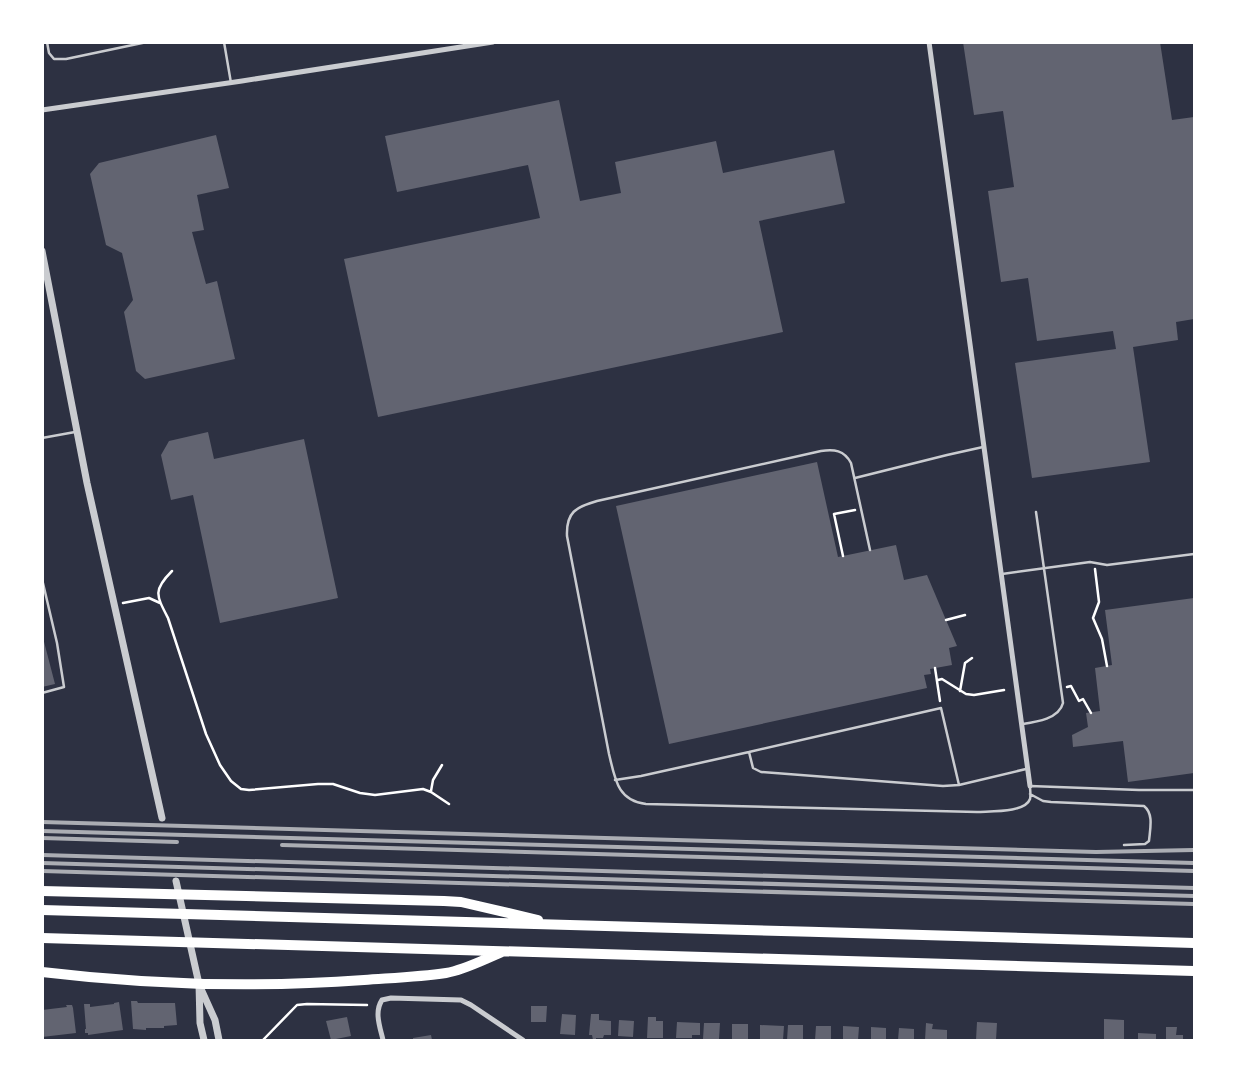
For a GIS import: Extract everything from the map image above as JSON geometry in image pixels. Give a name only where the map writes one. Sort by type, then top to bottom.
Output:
[{"type":"highway","points":[[42,891],[462,902],[559,925]]},
{"type":"highway","points":[[42,910],[1194,943]]},
{"type":"highway","points":[[42,938],[1194,971]]},
{"type":"highway","points":[[42,972],[122,980],[199,984],[243,986],[298,984],[448,973],[506,951]]},
{"type":"street","points":[[42,110],[493,42]]},
{"type":"street","points":[[930,42],[1030,786]]},
{"type":"street","points":[[42,251],[76,432],[162,818]]},
{"type":"street","points":[[176,881],[199,984],[200,1023],[204,1040]]},
{"type":"street","points":[[199,984],[215,1020],[219,1040]]},
{"type":"street","points":[[383,1040],[378,1018],[378,1008],[382,1000],[390,998],[460,1000],[472,1005],[523,1040]]},
{"type":"lane","points":[[47,42],[49,53],[54,59],[66,59],[147,42]]},
{"type":"lane","points":[[224,42],[231,83]]},
{"type":"lane","points":[[42,438],[76,432]]},
{"type":"lane","points":[[855,478],[985,447]]},
{"type":"lane","points":[[870,550],[855,478],[848,457],[837,450],[829,450],[597,501],[580,507],[570,516],[566,529],[570,555],[609,754],[615,780],[622,794],[632,801],[646,804],[977,812],[1018,808],[1025,805],[1030,800],[1030,786],[1194,790]]},
{"type":"lane","points":[[1022,724],[1045,719],[1060,710],[1062,706],[1036,512]]},
{"type":"lane","points":[[1002,574],[1090,562],[1107,565],[1194,554]]},
{"type":"lane","points":[[42,578],[57,643],[64,687],[42,692]]},
{"type":"lane","points":[[615,780],[641,776],[941,708],[959,785]]},
{"type":"lane","points":[[749,752],[753,768],[761,772],[943,786],[959,785],[1028,769]]},
{"type":"lane","points":[[1030,794],[1043,801],[1051,802],[1144,806],[1149,810],[1150,815],[1149,841],[1145,844],[1124,845]]},
{"type":"path","points":[[843,556],[834,514],[861,508]]},
{"type":"path","points":[[1094,562],[1098,602],[1093,618],[1102,638],[1107,666]]},
{"type":"path","points":[[172,572],[160,583],[158,593],[160,603],[168,618],[206,734],[220,765],[231,782],[241,789],[333,784],[360,793],[375,795],[423,789],[449,804]]},
{"type":"path","points":[[114,605],[142,598],[149,598],[160,603]]},
{"type":"path","points":[[946,620],[966,615]]},
{"type":"path","points":[[960,691],[965,663],[972,658]]},
{"type":"path","points":[[936,668],[940,702]]},
{"type":"path","points":[[938,680],[942,680],[966,694],[974,695],[1004,690]]},
{"type":"path","points":[[1071,686],[1079,701],[1083,699],[1091,712]]},
{"type":"path","points":[[431,792],[433,780],[442,765]]},
{"type":"path","points":[[263,1040],[297,1005],[367,1006]]},
{"type":"building","points":[[963,42],[1160,42],[1172,120],[1194,117],[1194,319],[1176,322],[1178,340],[1133,347],[1150,462],[1032,478],[1015,363],[1116,349],[1113,331],[1037,341],[1028,278],[1001,282],[988,191],[1014,187],[1003,111],[974,115]]},
{"type":"building","points":[[559,100],[580,201],[621,193],[615,162],[716,141],[723,173],[834,150],[845,203],[759,221],[783,332],[378,417],[344,259],[540,218],[528,165],[397,192],[385,136]]},
{"type":"building","points":[[216,135],[229,188],[197,195],[204,230],[192,232],[206,284],[217,281],[235,359],[145,379],[136,371],[124,312],[133,300],[122,253],[106,245],[90,174],[99,163]]},
{"type":"building","points":[[208,432],[214,459],[304,439],[338,598],[220,623],[193,495],[171,500],[161,455],[169,441]]},
{"type":"building","points":[[817,462],[838,557],[896,545],[904,580],[927,575],[957,646],[949,648],[952,665],[930,669],[931,674],[924,675],[927,688],[669,744],[616,506]]},
{"type":"building","points":[[1194,598],[1194,773],[1128,782],[1123,741],[1073,747],[1072,735],[1088,727],[1086,713],[1100,711],[1095,668],[1112,665],[1105,610]]},
{"type":"building","points":[[42,634],[55,684],[42,687]]},
{"type":"building","points":[[131,1001],[137,1001],[138,1003],[175,1003],[177,1025],[164,1026],[164,1028],[146,1028],[146,1030],[133,1029]]},
{"type":"building","points":[[119,1002],[123,1030],[88,1035],[88,1033],[85,1033],[84,1004],[90,1004],[90,1007]]},
{"type":"building","points":[[66,1005],[72,1005],[76,1033],[42,1037],[42,1010],[67,1007]]},
{"type":"building","points":[[531,1006],[547,1006],[546,1022],[531,1022]]},
{"type":"building","points":[[562,1014],[576,1015],[575,1035],[560,1034]]},
{"type":"building","points":[[591,1014],[599,1014],[599,1020],[611,1021],[611,1035],[604,1035],[603,1038],[593,1040],[592,1035],[589,1035]]},
{"type":"building","points":[[347,1017],[351,1036],[331,1040],[326,1021]]},
{"type":"building","points":[[648,1017],[656,1017],[656,1021],[663,1021],[663,1038],[647,1038]]},
{"type":"building","points":[[1104,1019],[1124,1020],[1124,1040],[1104,1040]]},
{"type":"building","points":[[619,1020],[634,1021],[633,1037],[618,1036]]},
{"type":"building","points":[[677,1022],[700,1023],[700,1035],[692,1035],[692,1038],[676,1038]]},
{"type":"building","points":[[977,1022],[997,1023],[996,1040],[976,1040]]},
{"type":"building","points":[[704,1023],[720,1023],[719,1039],[703,1039]]},
{"type":"building","points":[[926,1023],[933,1024],[932,1029],[947,1030],[947,1040],[925,1040]]},
{"type":"building","points":[[732,1024],[748,1024],[748,1040],[732,1040]]},
{"type":"building","points":[[760,1025],[784,1026],[783,1040],[760,1040]]},
{"type":"building","points":[[788,1025],[803,1025],[803,1040],[787,1040]]},
{"type":"building","points":[[816,1026],[831,1026],[831,1040],[815,1040]]},
{"type":"building","points":[[843,1026],[859,1027],[858,1040],[843,1040]]},
{"type":"building","points":[[871,1027],[886,1028],[886,1040],[871,1040]]},
{"type":"building","points":[[1166,1027],[1177,1027],[1176,1035],[1183,1035],[1183,1040],[1166,1040]]},
{"type":"building","points":[[899,1028],[914,1029],[914,1040],[898,1040]]},
{"type":"building","points":[[1138,1033],[1156,1034],[1156,1040],[1138,1040]]},
{"type":"building","points":[[431,1035],[432,1040],[413,1040],[413,1038]]},
{"type":"railway","points":[[42,822],[1096,852],[1194,850]]},
{"type":"railway","points":[[42,831],[1194,863]]},
{"type":"railway","points":[[42,838],[177,842]]},
{"type":"railway","points":[[282,845],[1194,871]]},
{"type":"railway","points":[[42,855],[1194,888]]},
{"type":"railway","points":[[42,863],[1194,896]]},
{"type":"railway","points":[[42,871],[1194,904]]}]
